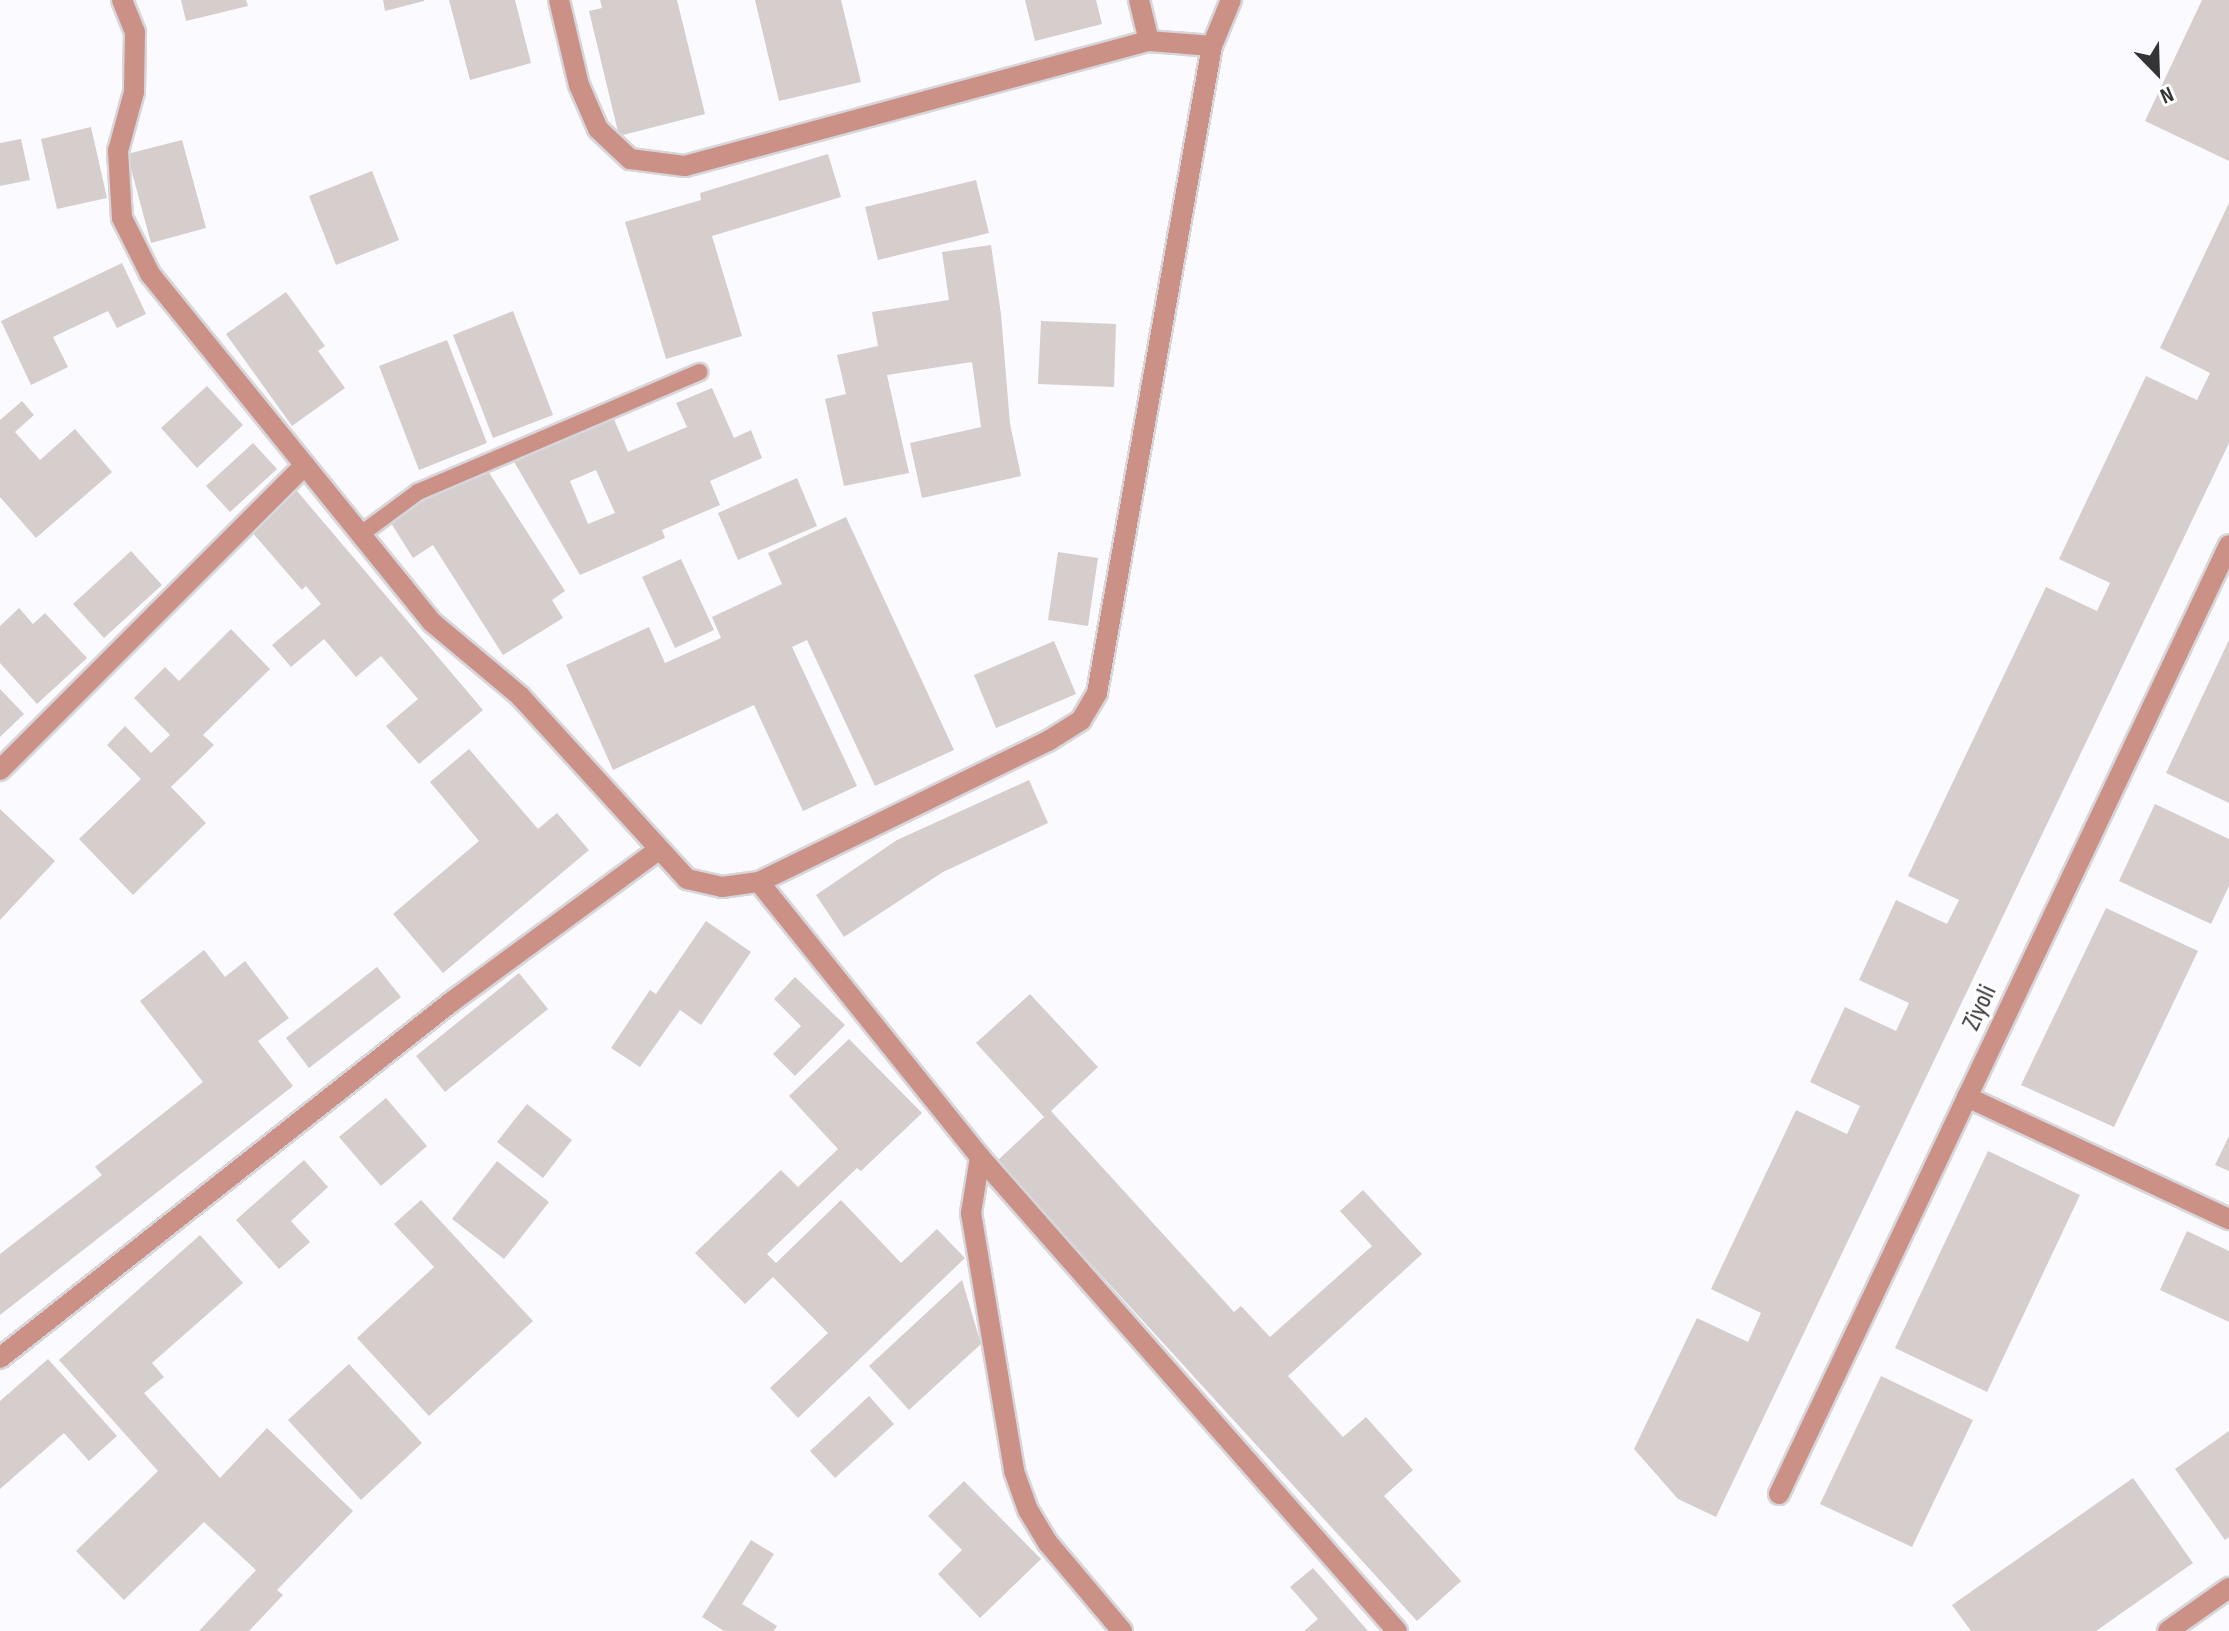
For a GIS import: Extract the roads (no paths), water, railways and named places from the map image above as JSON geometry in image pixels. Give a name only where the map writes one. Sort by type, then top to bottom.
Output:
[{"type":"street","points":[[122,0],[135,32],[134,92],[118,151],[122,218],[150,274],[433,623],[520,696],[687,879],[722,887],[759,882],[1048,741],[1081,720],[1097,693],[1212,46],[1231,0]]},
{"type":"street","points":[[559,0],[579,85],[598,129],[630,159],[685,166],[1149,41],[1212,46]]},
{"type":"street","points":[[1139,0],[1149,41]]},
{"type":"street","points":[[0,770],[305,465]]},
{"type":"street","name":"Ziyoli","points":[[1779,1494],[2229,545]]},
{"type":"street","points":[[0,1358],[450,1003],[658,850]]},
{"type":"street","points":[[759,882],[980,1157],[1397,1631]]},
{"type":"street","points":[[1967,1097],[2229,1219]]},
{"type":"street","points":[[980,1157],[971,1213],[1014,1471],[1028,1510],[1048,1543],[1122,1631]]},
{"type":"street","points":[[2168,1631],[2229,1588]]},
{"type":"lane","points":[[361,534],[418,492],[699,372]]}]
